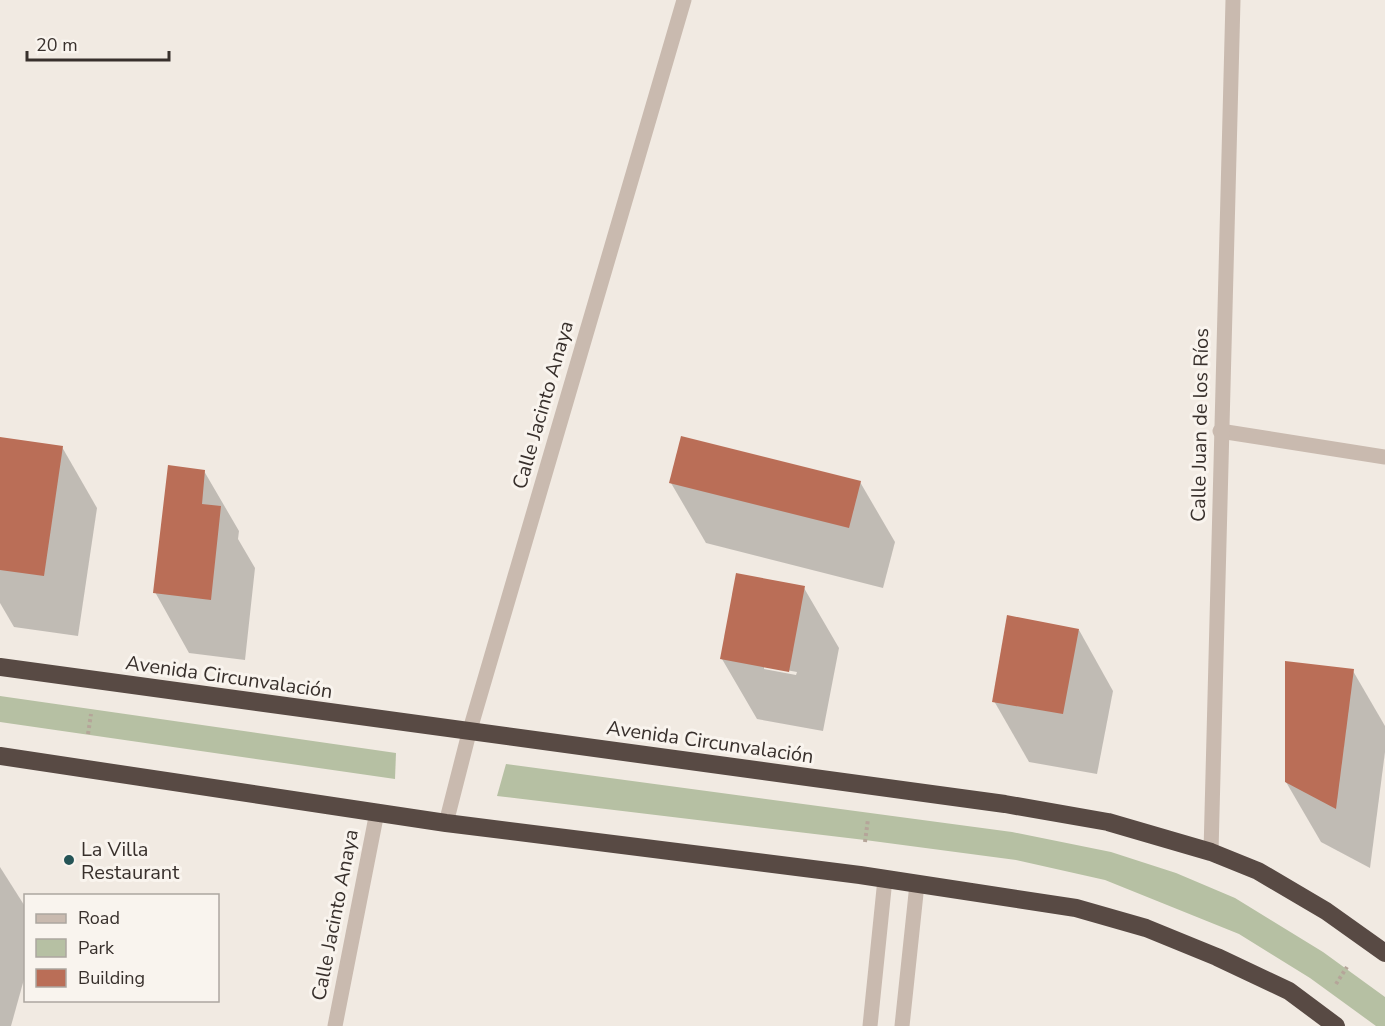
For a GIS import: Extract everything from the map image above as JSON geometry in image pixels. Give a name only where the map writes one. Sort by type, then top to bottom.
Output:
[{"type":"highway","name":"Avenida Circunvalación","points":[[0,668],[1005,804],[1108,822],[1211,852],[1258,871],[1326,911],[1385,953]]},
{"type":"highway","points":[[0,756],[446,823],[860,875],[1076,908],[1146,928],[1217,957],[1289,991],[1336,1026]]},
{"type":"street","name":"Calle Jacinto Anaya","points":[[446,823],[469,732],[684,0]]},
{"type":"street","name":"Calle Juan de los Ríos","points":[[1211,852],[1233,0]]},
{"type":"street","points":[[1221,431],[1385,457]]},
{"type":"street","name":"Calle Jacinto Anaya","points":[[335,1026],[377,812]]},
{"type":"street","points":[[870,1026],[885,879]]},
{"type":"street","points":[[902,1026],[917,884]]},
{"type":"path","points":[[82,768],[97,681]]},
{"type":"path","points":[[860,875],[874,786]]},
{"type":"path","points":[[1317,1012],[1366,939]]},
{"type":"green space","points":[[0,696],[396,753],[395,779],[0,722]]},
{"type":"green space","points":[[506,764],[1012,832],[1111,852],[1176,873],[1235,898],[1323,952],[1385,997],[1385,1026],[1376,1026],[1310,978],[1239,934],[1105,880],[1016,860],[497,796]]},
{"type":"building","points":[[681,436],[861,481],[849,528],[669,483]]},
{"type":"building","points":[[0,437],[63,446],[44,576],[0,570]]},
{"type":"building","points":[[168,465],[205,470],[202,504],[221,506],[211,600],[153,593]]},
{"type":"building","points":[[736,573],[805,586],[789,672],[720,659]]},
{"type":"building","points":[[1007,615],[1079,629],[1063,714],[992,702]]},
{"type":"building","points":[[1285,661],[1354,669],[1336,809],[1285,782]]},
{"type":"place","name":"La Villa Restaurant","points":[[69,860]]}]
